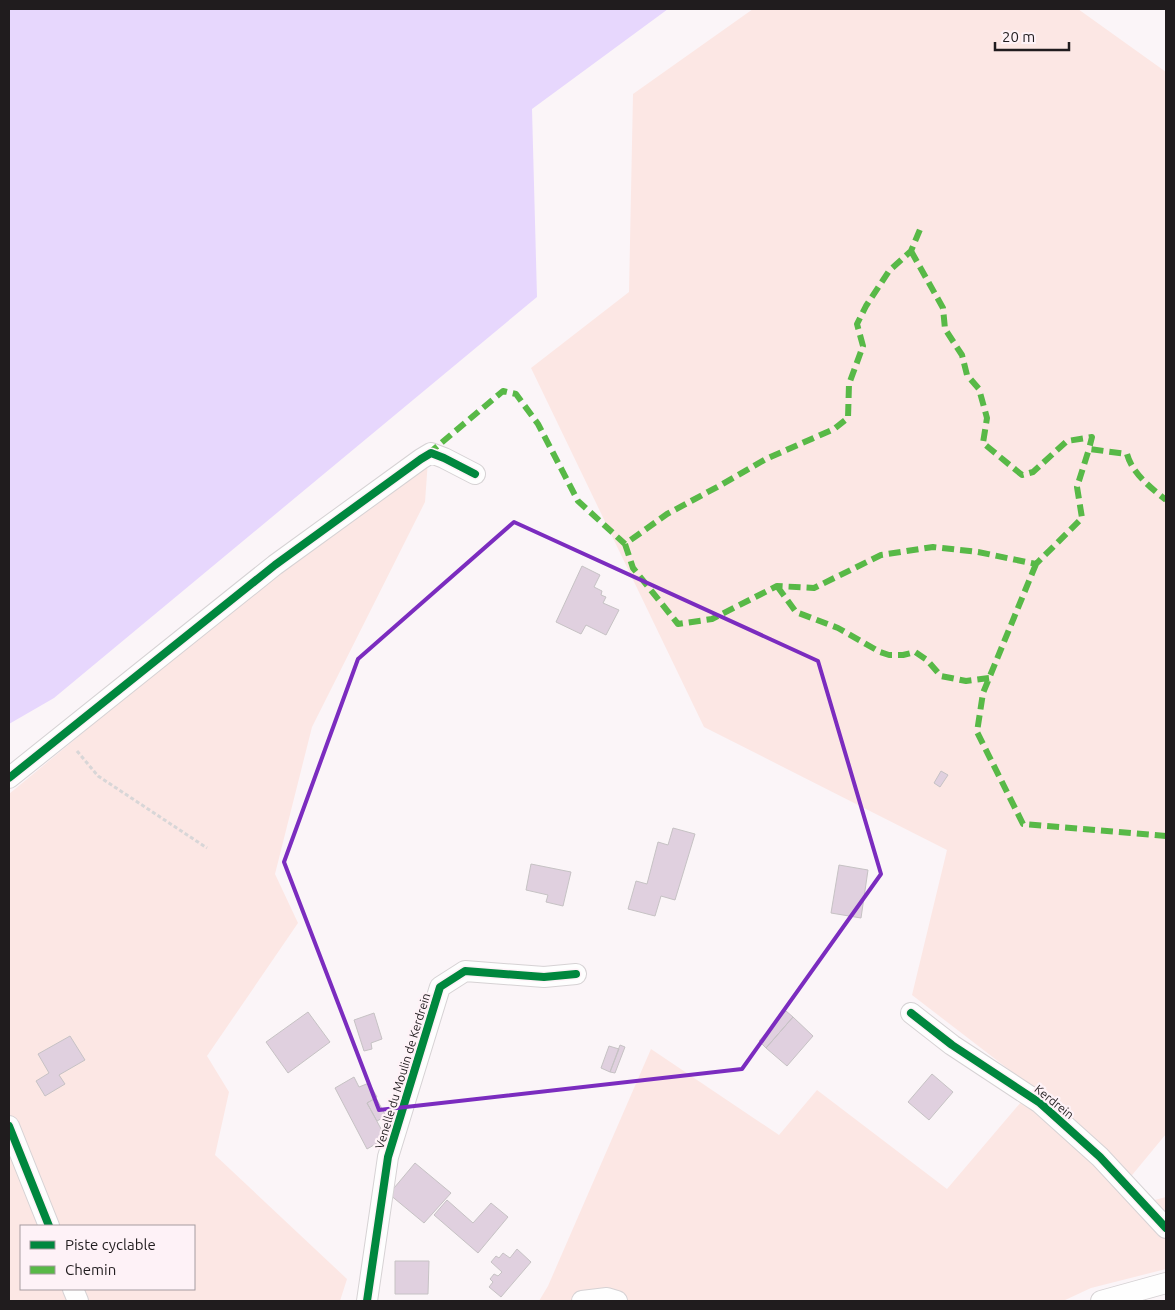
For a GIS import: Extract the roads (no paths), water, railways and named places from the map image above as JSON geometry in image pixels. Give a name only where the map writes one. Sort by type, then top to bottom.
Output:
[{"type":"street","points":[[9,778],[64,736],[275,564],[421,459],[431,453],[475,474]]},
{"type":"street","name":"Venelle du Moulin de Kerdrein","points":[[367,1301],[388,1157],[440,987],[465,971],[544,977],[576,974]]},
{"type":"street","name":"Kerdrein","points":[[911,1014],[952,1045],[1040,1103],[1100,1157],[1166,1228]]},
{"type":"street","points":[[9,1126],[49,1225]]},
{"type":"street","points":[[1101,1301],[1166,1283]]},
{"type":"street","points":[[582,1301],[607,1298],[617,1301]]}]
